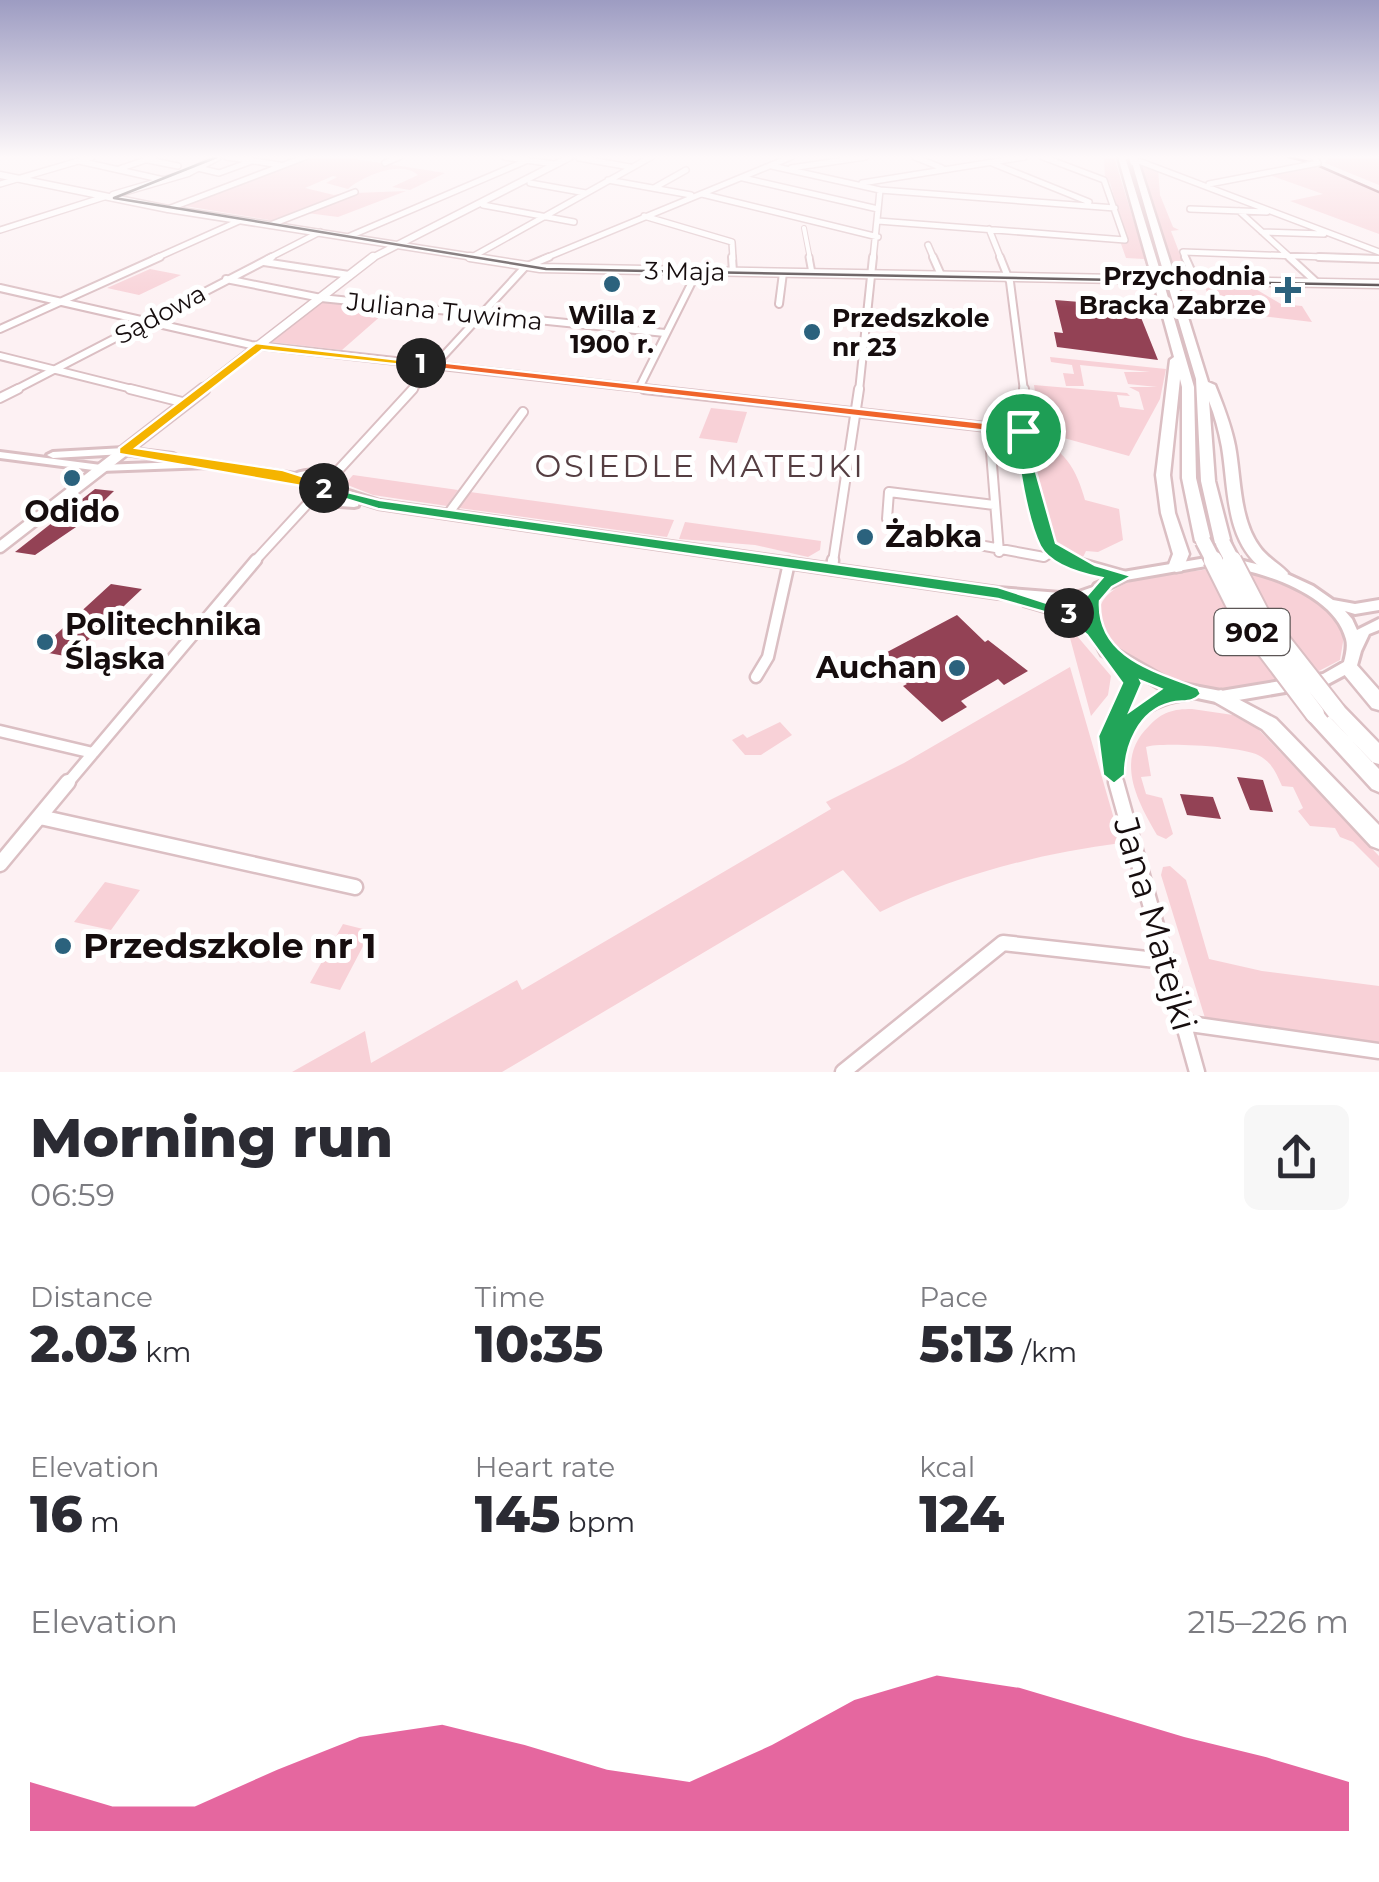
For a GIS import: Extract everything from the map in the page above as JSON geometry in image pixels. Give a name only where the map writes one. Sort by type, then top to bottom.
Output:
[{"type":"main road","name":"902","points":[[1141,207],[1188,387],[1189,478],[1203,541],[1252,632],[1325,713],[1379,783]]},
{"type":"main road","name":"902","points":[[1146,207],[1194,348],[1206,409],[1210,500],[1223,543],[1274,634],[1325,713],[1379,756]]},
{"type":"main road","points":[[1175,336],[1176,380],[1166,420],[1163,475],[1168,513],[1181,554],[1176,567]]},
{"type":"main road","points":[[1194,348],[1224,424],[1245,539],[1256,558],[1346,608],[1379,604]]},
{"type":"main road","points":[[5,457],[124,451],[283,475],[334,475]]},
{"type":"main road","points":[[5,457],[102,468],[208,464]]},
{"type":"main road","points":[[283,475],[378,504]]},
{"type":"main road","points":[[311,500],[378,504],[998,593],[1074,600],[1118,577],[1176,567],[1237,562],[1280,573]]},
{"type":"main road","points":[[1094,630],[1090,609],[1096,591]]},
{"type":"main road","points":[[998,593],[1066,612],[1094,630],[1112,655],[1156,682],[1191,694],[1220,698],[1326,679],[1349,668],[1364,632],[1379,624]]},
{"type":"main road","points":[[1323,598],[1341,616],[1356,647]]},
{"type":"main road","points":[[1349,668],[1379,703]]},
{"type":"main road","points":[[1220,698],[1269,724],[1379,839]]},
{"type":"street","points":[[0,230],[72,207]]},
{"type":"street","name":"3 Maja","points":[[157,207],[525,267],[1379,284]]},
{"type":"street","points":[[168,209],[173,207]]},
{"type":"street","points":[[270,225],[316,207]]},
{"type":"street","points":[[350,236],[418,207]]},
{"type":"street","points":[[0,546],[393,243],[466,207]]},
{"type":"street","points":[[498,207],[574,222]]},
{"type":"street","points":[[472,257],[560,207]]},
{"type":"street","points":[[0,864],[212,608],[525,267],[667,207]]},
{"type":"street","points":[[748,207],[878,238]]},
{"type":"street","points":[[832,569],[857,412],[878,238],[878,210],[865,207]]},
{"type":"street","points":[[878,221],[1124,240],[1115,208],[1108,207]]},
{"type":"street","points":[[1266,207],[1379,252]]},
{"type":"street","points":[[1190,209],[1279,212]]},
{"type":"street","points":[[1239,211],[1315,281]]},
{"type":"street","points":[[644,216],[732,242],[732,272]]},
{"type":"street","points":[[0,329],[239,221]]},
{"type":"street","points":[[804,228],[812,274]]},
{"type":"street","points":[[989,229],[994,251],[1008,276],[1026,396],[1024,454],[1053,552],[1118,577]]},
{"type":"street","name":"Sądowa","points":[[0,398],[320,232]]},
{"type":"street","points":[[1262,232],[1335,234]]},
{"type":"street","points":[[928,245],[941,276]]},
{"type":"street","points":[[1195,279],[1184,252],[1379,259]]},
{"type":"street","points":[[262,261],[349,276]]},
{"type":"street","points":[[639,388],[697,272]]},
{"type":"street","points":[[779,304],[782,273]]},
{"type":"street","name":"Juliana Tuwima","points":[[226,280],[321,298],[665,333]]},
{"type":"street","points":[[0,288],[260,346],[1023,431]]},
{"type":"street","points":[[0,356],[186,402]]},
{"type":"street","points":[[448,514],[522,412]]},
{"type":"street","points":[[989,426],[999,552]]},
{"type":"street","points":[[994,505],[889,492],[887,519],[898,530],[947,536],[999,552],[1044,557],[1053,552]]},
{"type":"street","points":[[756,677],[768,657],[789,563]]},
{"type":"street","name":"Jana Matejki","points":[[1112,655],[1132,683],[1108,736],[1114,775],[1197,1072]]},
{"type":"street","name":"Jana Matejki","points":[[1114,775],[1115,746],[1133,720],[1161,697],[1191,694]]},
{"type":"street","points":[[0,730],[93,754]]},
{"type":"street","points":[[40,817],[355,887]]},
{"type":"street","points":[[843,1072],[1003,943],[1166,960]]},
{"type":"street","points":[[1183,1023],[1379,1051]]},
{"type":"shaded area","points":[[191,207],[311,207],[275,221]]},
{"type":"shaded area","points":[[321,207],[364,207],[338,217],[307,213]]},
{"type":"shaded area","points":[[1117,207],[1129,207],[1150,274],[1144,259],[1126,258],[1120,241],[1127,240]]},
{"type":"shaded area","points":[[1154,207],[1165,207],[1173,227],[1179,230],[1171,231],[1188,275],[1178,276]]},
{"type":"shaded area","points":[[1306,207],[1379,207],[1379,234]]},
{"type":"shaded area","points":[[150,269],[181,275],[139,295],[107,288]]},
{"type":"shaded area","points":[[1205,285],[1249,285],[1281,304],[1302,306],[1312,322],[1211,310]]},
{"type":"shaded area","points":[[325,300],[391,307],[342,350],[271,342]]},
{"type":"shaded area","points":[[1050,357],[1166,369],[1160,399],[1129,456],[1035,430],[1040,424],[1034,385],[1127,393],[1130,396],[1117,395],[1120,407],[1144,410],[1139,392],[1129,387],[1157,387],[1128,384],[1124,372],[1150,372],[1080,365],[1084,386],[1066,386],[1063,373],[1074,374],[1072,365],[1051,362]]},
{"type":"shaded area","points":[[711,408],[747,412],[737,443],[699,438]]},
{"type":"shaded area","points":[[1029,439],[1051,447],[1067,460],[1085,500],[1119,509],[1123,540],[1098,552],[1086,551],[1083,557],[1051,538]]},
{"type":"shaded area","points":[[353,475],[458,490],[447,506],[373,495],[345,484]]},
{"type":"shaded area","points":[[470,492],[674,520],[667,537],[459,508]]},
{"type":"shaded area","points":[[685,522],[821,541],[820,550],[808,557],[755,545],[679,539]]},
{"type":"shaded area","points":[[1209,569],[1249,572],[1304,592],[1333,618],[1344,636],[1340,660],[1317,672],[1227,689],[1177,684],[1155,676],[1117,649],[1104,632],[1099,611],[1115,589],[1145,578]]},
{"type":"shaded area","points":[[1066,623],[1111,676],[1108,695],[1091,716]]},
{"type":"shaded area","points":[[1070,667],[1121,843],[998,868],[937,887],[880,912],[843,870],[502,1072],[292,1072],[365,1031],[371,1063],[517,980],[522,990],[831,809],[826,802],[904,763]]},
{"type":"shaded area","points":[[1192,709],[1233,715],[1258,729],[1379,856],[1379,868],[1353,842],[1340,837],[1335,828],[1310,826],[1298,811],[1303,808],[1293,787],[1282,786],[1263,758],[1235,749],[1146,747],[1151,776],[1141,777],[1146,794],[1162,798],[1173,834],[1166,839],[1157,835],[1136,793],[1133,752],[1159,717]]},
{"type":"shaded area","points":[[780,722],[792,735],[761,755],[745,755],[732,740],[743,734],[747,738]]},
{"type":"shaded area","points":[[1170,866],[1186,880],[1209,959],[1262,971],[1379,986],[1379,1046],[1205,1018],[1161,875],[1163,867]]},
{"type":"shaded area","points":[[105,882],[140,890],[111,930],[74,922]]},
{"type":"shaded area","points":[[343,924],[371,931],[340,990],[310,983]]},
{"type":"building","points":[[1115,298],[1134,300],[1158,360],[1057,347],[1054,332],[1063,333],[1055,300],[1118,305]]},
{"type":"building","points":[[95,489],[114,491],[79,525],[35,555],[15,552]]},
{"type":"building","points":[[111,584],[142,589],[70,657],[38,651]]},
{"type":"building","name":"Auchan","points":[[957,615],[985,642],[988,640],[1028,671],[1004,685],[998,679],[971,695],[961,701],[967,707],[942,722],[903,686],[907,684],[874,659]]},
{"type":"building","points":[[1237,777],[1263,780],[1273,812],[1250,810]]},
{"type":"building","points":[[1180,794],[1213,797],[1221,819],[1187,815]]},
{"type":"tram line","points":[[169,207],[546,269],[1379,285]]},
{"type":"place","name":"Willa z 1900 r.","points":[[612,284]]},
{"type":"place","name":"Przychodnia Bracka Zabrze","points":[[1288,290]]},
{"type":"place","name":"Przedszkole nr 23","points":[[812,332]]},
{"type":"place","name":"Odido","points":[[72,478]]},
{"type":"place","name":"Żabka","points":[[865,537]]},
{"type":"place","name":"Politechnika Śląska","points":[[45,642]]},
{"type":"place","name":"Auchan","points":[[957,668]]},
{"type":"place","name":"Przedszkole nr 1","points":[[63,946]]},
{"type":"district","name":"OSIEDLE MATEJKI","points":[[700,466]]},
{"type":"route","points":[[1023,431],[260,346],[124,451],[289,476],[370,503],[998,593],[1066,612],[1094,630],[1098,639],[1108,651],[1125,669],[1130,676],[1131,690],[1108,736],[1114,775],[1115,746],[1142,710],[1161,697],[1191,694],[1141,675],[1117,660],[1098,639],[1090,618],[1092,600],[1106,582],[1123,576],[1092,570],[1060,556],[1048,545],[1024,454],[1023,431]]}]
